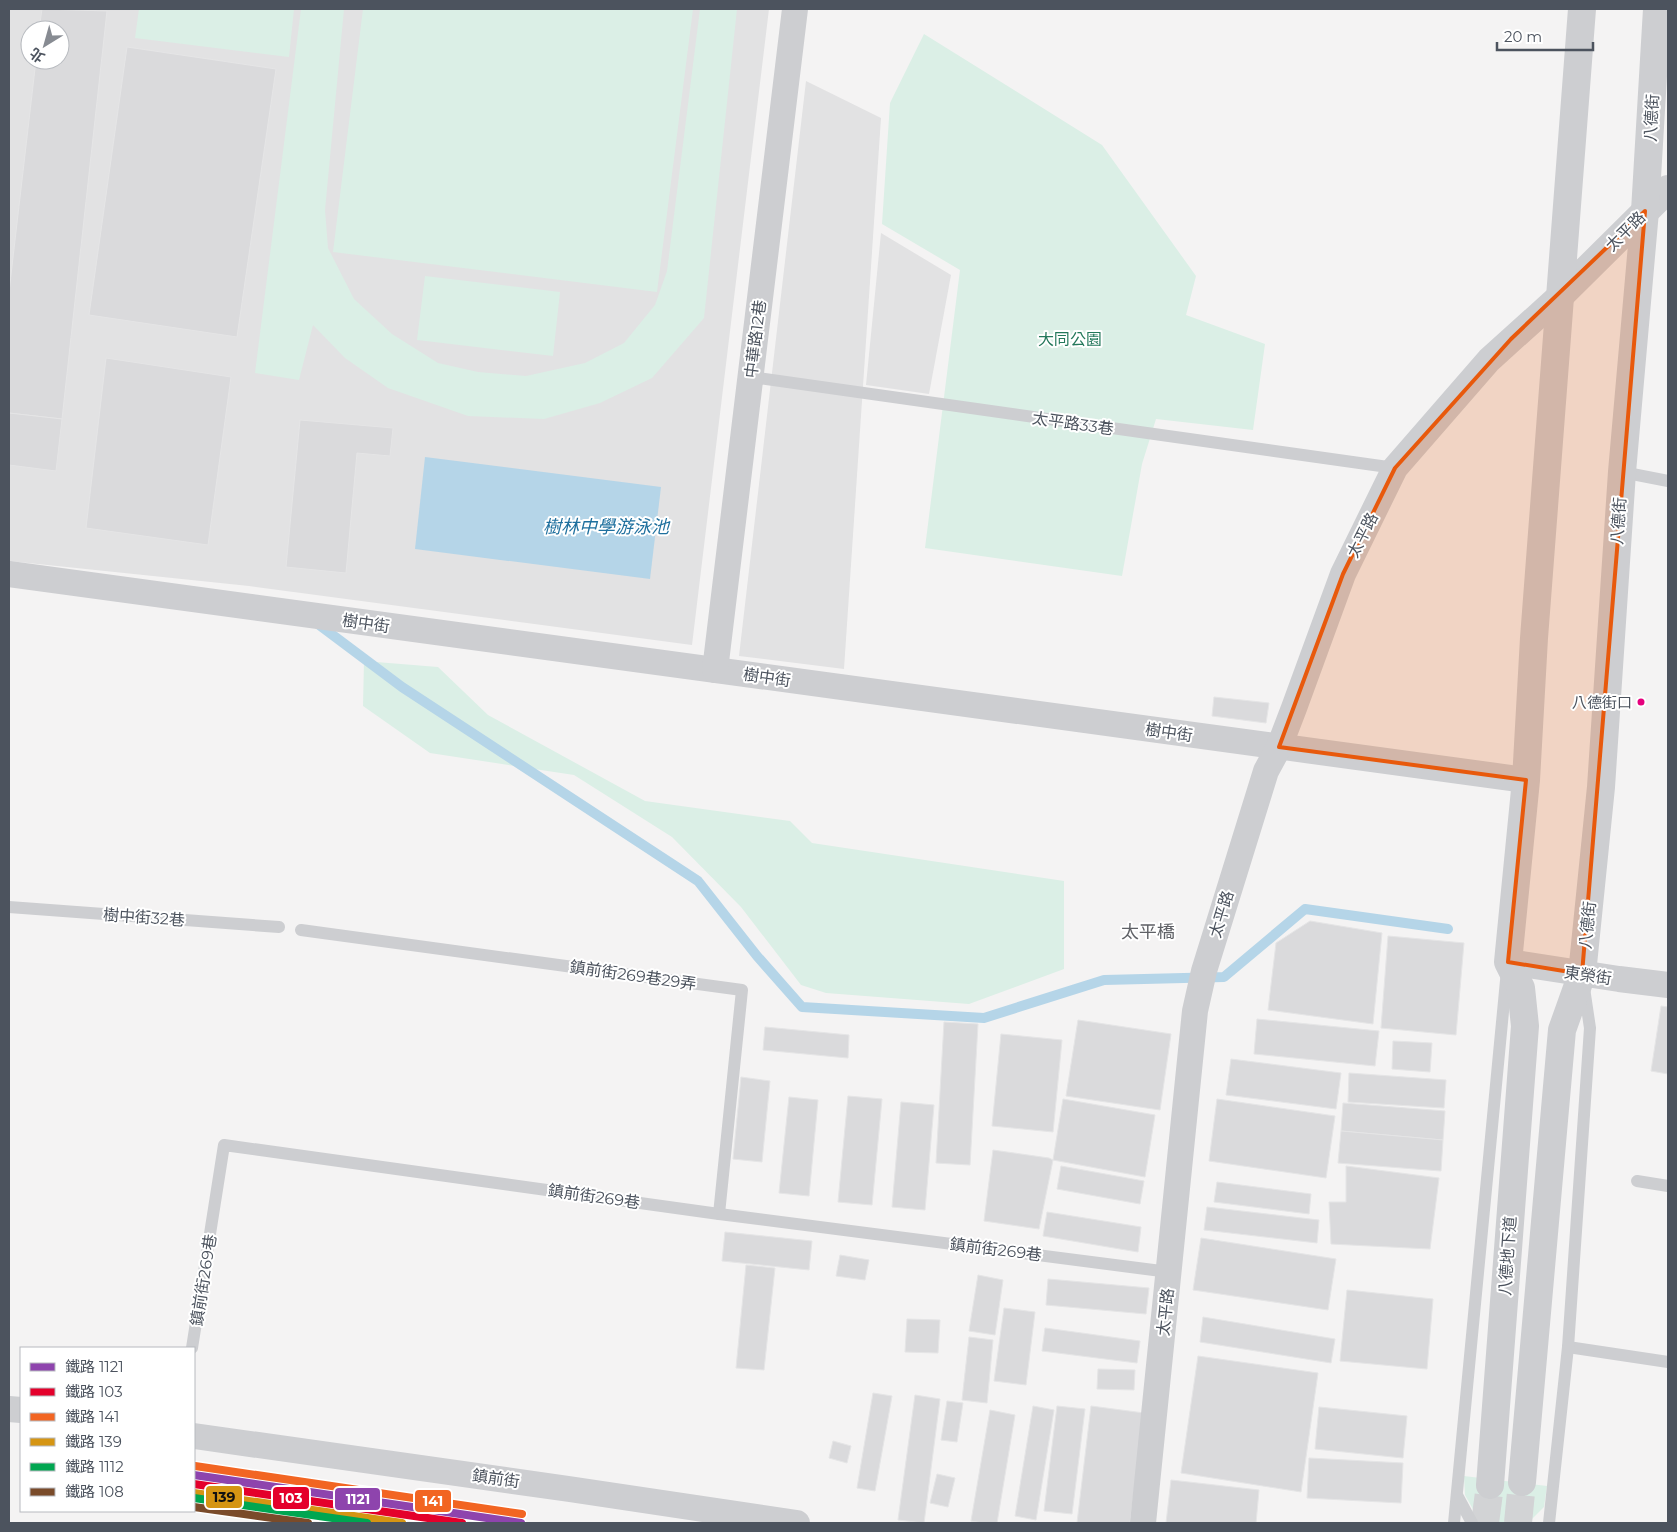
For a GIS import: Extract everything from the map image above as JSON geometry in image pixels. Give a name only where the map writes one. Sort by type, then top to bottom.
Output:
[{"type":"street","name":"中華路12巷","points":[[715,670],[796,9]]},
{"type":"street","points":[[1508,962],[1526,780],[1534,638],[1582,9]]},
{"type":"street","name":"八德街","points":[[1522,1482],[1562,1030],[1582,974],[1601,788],[1622,472],[1645,211],[1657,9]]},
{"type":"street","name":"太平路","points":[[1143,1523],[1195,1011],[1204,971],[1266,771],[1279,747],[1343,574],[1396,468],[1489,360],[1561,295],[1668,189]]},
{"type":"street","name":"樹中街","points":[[9,574],[1526,780]]},
{"type":"street","name":"東榮街","points":[[1508,962],[1668,985]]},
{"type":"street","name":"八德地下道","points":[[1490,1485],[1524,1026],[1521,988],[1508,962]]},
{"type":"street","name":"鎮前街","points":[[195,1436],[559,1487],[797,1523]]},
{"type":"lane","name":"太平路33巷","points":[[751,377],[1396,468]]},
{"type":"lane","points":[[1622,472],[1668,481]]},
{"type":"lane","name":"樹中街32巷","points":[[9,907],[279,927]]},
{"type":"lane","name":"鎮前街269巷29弄","points":[[301,930],[742,990],[719,1214]]},
{"type":"lane","points":[[1454,1523],[1504,986],[1508,962]]},
{"type":"lane","points":[[1548,1522],[1568,1347],[1590,1028],[1582,974]]},
{"type":"lane","name":"鎮前街269巷","points":[[192,1347],[224,1145],[719,1214],[1169,1272]]},
{"type":"lane","points":[[1637,1181],[1668,1186]]},
{"type":"lane","points":[[1568,1347],[1668,1362]]},
{"type":"lane","points":[[1457,1495],[1472,1523]]},
{"type":"highlighted area","points":[[1645,211],[1582,974],[1508,962],[1526,780],[1279,747],[1343,574],[1395,468],[1511,339]]},
{"type":"shaded area","points":[[9,9],[769,9],[692,645],[249,586],[9,561]]},
{"type":"shaded area","points":[[806,81],[881,118],[844,669],[739,656]]},
{"type":"shaded area","points":[[881,233],[951,275],[929,394],[866,385]]},
{"type":"green space","points":[[139,9],[294,9],[289,57],[135,38]]},
{"type":"green space","points":[[301,9],[344,9],[325,210],[328,248],[354,299],[392,334],[438,363],[478,372],[526,376],[585,363],[624,343],[655,305],[667,271],[700,9],[737,9],[704,318],[652,378],[600,403],[544,419],[468,416],[388,388],[345,358],[313,325],[299,380],[255,373]]},
{"type":"green space","points":[[363,9],[693,9],[657,292],[333,252]]},
{"type":"green space","name":"大同公園","points":[[924,34],[1102,145],[1196,276],[1186,315],[1265,344],[1253,430],[1156,419],[1142,464],[1122,576],[925,548],[960,270],[882,224],[890,103]]},
{"type":"green space","points":[[425,276],[560,292],[553,356],[417,340]]},
{"type":"green space","points":[[364,661],[438,667],[488,715],[645,801],[790,821],[812,843],[1064,881],[1064,969],[969,1004],[826,993],[801,985],[741,907],[672,837],[574,775],[430,753],[363,706]]},
{"type":"green space","points":[[1464,1476],[1547,1486],[1544,1507],[1528,1523],[1493,1523],[1474,1511],[1465,1495]]},
{"type":"water","name":"樹林中學游泳池","points":[[425,457],[661,487],[650,579],[415,549]]},
{"type":"building","points":[[42,9],[107,11],[62,419],[9,413],[9,292],[35,70],[70,70],[70,20],[40,20]]},
{"type":"building","points":[[127,47],[276,69],[237,337],[89,315]]},
{"type":"building","points":[[106,358],[231,377],[208,545],[86,528]]},
{"type":"building","points":[[9,413],[62,419],[56,471],[9,465]]},
{"type":"building","points":[[300,420],[393,428],[390,456],[357,453],[346,573],[286,567]]},
{"type":"building","points":[[1214,697],[1269,703],[1266,723],[1212,716]]},
{"type":"building","points":[[1310,921],[1382,933],[1373,1024],[1268,1010],[1276,943]]},
{"type":"building","points":[[1388,936],[1464,943],[1456,1035],[1381,1028]]},
{"type":"building","points":[[1661,1006],[1668,1007],[1668,1074],[1651,1071]]},
{"type":"building","points":[[1257,1019],[1379,1031],[1375,1066],[1254,1054]]},
{"type":"building","points":[[1078,1020],[1171,1034],[1160,1110],[1066,1096]]},
{"type":"building","points":[[944,1022],[978,1024],[970,1165],[936,1163]]},
{"type":"building","points":[[765,1027],[849,1035],[848,1058],[763,1050]]},
{"type":"building","points":[[1001,1034],[1062,1040],[1053,1132],[992,1126]]},
{"type":"building","points":[[1393,1041],[1432,1043],[1430,1072],[1392,1069]]},
{"type":"building","points":[[1231,1059],[1341,1073],[1336,1109],[1226,1095]]},
{"type":"building","points":[[1349,1073],[1446,1080],[1444,1108],[1348,1102]]},
{"type":"building","points":[[741,1077],[770,1081],[762,1162],[733,1159]]},
{"type":"building","points":[[848,1096],[882,1099],[872,1205],[838,1202]]},
{"type":"building","points":[[789,1097],[818,1100],[809,1196],[779,1193]]},
{"type":"building","points":[[1063,1099],[1155,1115],[1145,1177],[1053,1160]]},
{"type":"building","points":[[1217,1099],[1335,1116],[1326,1178],[1209,1161]]},
{"type":"building","points":[[901,1102],[934,1105],[925,1210],[892,1207]]},
{"type":"building","points":[[1343,1103],[1445,1111],[1443,1140],[1341,1131]]},
{"type":"building","points":[[1341,1131],[1443,1140],[1441,1171],[1338,1163]]},
{"type":"building","points":[[993,1150],[1053,1160],[1039,1229],[984,1221]]},
{"type":"building","points":[[1061,1166],[1144,1181],[1140,1204],[1057,1189]]},
{"type":"building","points":[[1346,1166],[1439,1178],[1430,1249],[1331,1244],[1329,1202],[1346,1202]]},
{"type":"building","points":[[1217,1182],[1311,1194],[1309,1214],[1214,1202]]},
{"type":"building","points":[[1207,1207],[1319,1220],[1317,1243],[1204,1230]]},
{"type":"building","points":[[1047,1212],[1141,1227],[1138,1252],[1043,1236]]},
{"type":"building","points":[[725,1232],[812,1241],[809,1270],[722,1261]]},
{"type":"building","points":[[1201,1238],[1336,1259],[1328,1310],[1193,1290]]},
{"type":"building","points":[[840,1255],[869,1260],[865,1280],[836,1276]]},
{"type":"building","points":[[746,1265],[775,1268],[764,1370],[736,1368]]},
{"type":"building","points":[[978,1275],[1003,1280],[995,1335],[969,1331]]},
{"type":"building","points":[[1048,1279],[1149,1288],[1146,1314],[1046,1305]]},
{"type":"building","points":[[1347,1290],[1433,1299],[1427,1369],[1340,1361]]},
{"type":"building","points":[[1004,1308],[1035,1312],[1026,1385],[994,1381]]},
{"type":"building","points":[[1203,1317],[1335,1339],[1331,1363],[1200,1342]]},
{"type":"building","points":[[907,1319],[940,1320],[938,1353],[905,1352]]},
{"type":"building","points":[[1045,1328],[1140,1341],[1137,1363],[1042,1351]]},
{"type":"building","points":[[969,1337],[993,1340],[987,1403],[962,1400]]},
{"type":"building","points":[[1198,1356],[1318,1373],[1301,1492],[1181,1473]]},
{"type":"building","points":[[1098,1369],[1135,1370],[1134,1390],[1097,1389]]},
{"type":"building","points":[[873,1393],[892,1396],[875,1491],[857,1488]]},
{"type":"building","points":[[915,1395],[940,1399],[924,1523],[898,1520]]},
{"type":"building","points":[[947,1401],[963,1403],[957,1442],[941,1440]]},
{"type":"building","points":[[1033,1406],[1054,1410],[1036,1520],[1015,1516]]},
{"type":"building","points":[[1057,1406],[1085,1409],[1072,1514],[1044,1511]]},
{"type":"building","points":[[1091,1406],[1144,1413],[1130,1523],[1077,1523]]},
{"type":"building","points":[[1319,1407],[1407,1416],[1403,1458],[1315,1449]]},
{"type":"building","points":[[990,1410],[1015,1415],[997,1523],[983,1523],[971,1521]]},
{"type":"building","points":[[833,1441],[851,1446],[847,1463],[829,1458]]},
{"type":"building","points":[[1309,1458],[1403,1463],[1401,1503],[1307,1498]]},
{"type":"building","points":[[937,1474],[955,1478],[948,1507],[930,1503]]},
{"type":"building","points":[[1171,1480],[1259,1490],[1256,1523],[1166,1523]]},
{"type":"waterway","points":[[318,624],[402,687],[698,881],[757,956],[802,1007],[984,1018],[1104,980],[1224,977],[1305,909],[1448,929]]},
{"type":"tunnel","points":[[1518,1523],[1522,1482]]},
{"type":"tunnel","points":[[1485,1523],[1490,1485]]},
{"type":"rail line","name":"141","points":[[195,1466],[522,1514]]},
{"type":"rail line","name":"1121","points":[[195,1475],[521,1523]]},
{"type":"rail line","name":"103","points":[[195,1484],[462,1523]]},
{"type":"rail line","name":"139","points":[[195,1493],[402,1523]]},
{"type":"rail line","name":"1112","points":[[195,1498],[367,1523]]},
{"type":"rail line","name":"108","points":[[195,1507],[308,1523]]},
{"type":"place","name":"八德街口","points":[[1641,702]]},
{"type":"district","name":"太平橋","points":[[1148,932]]}]
